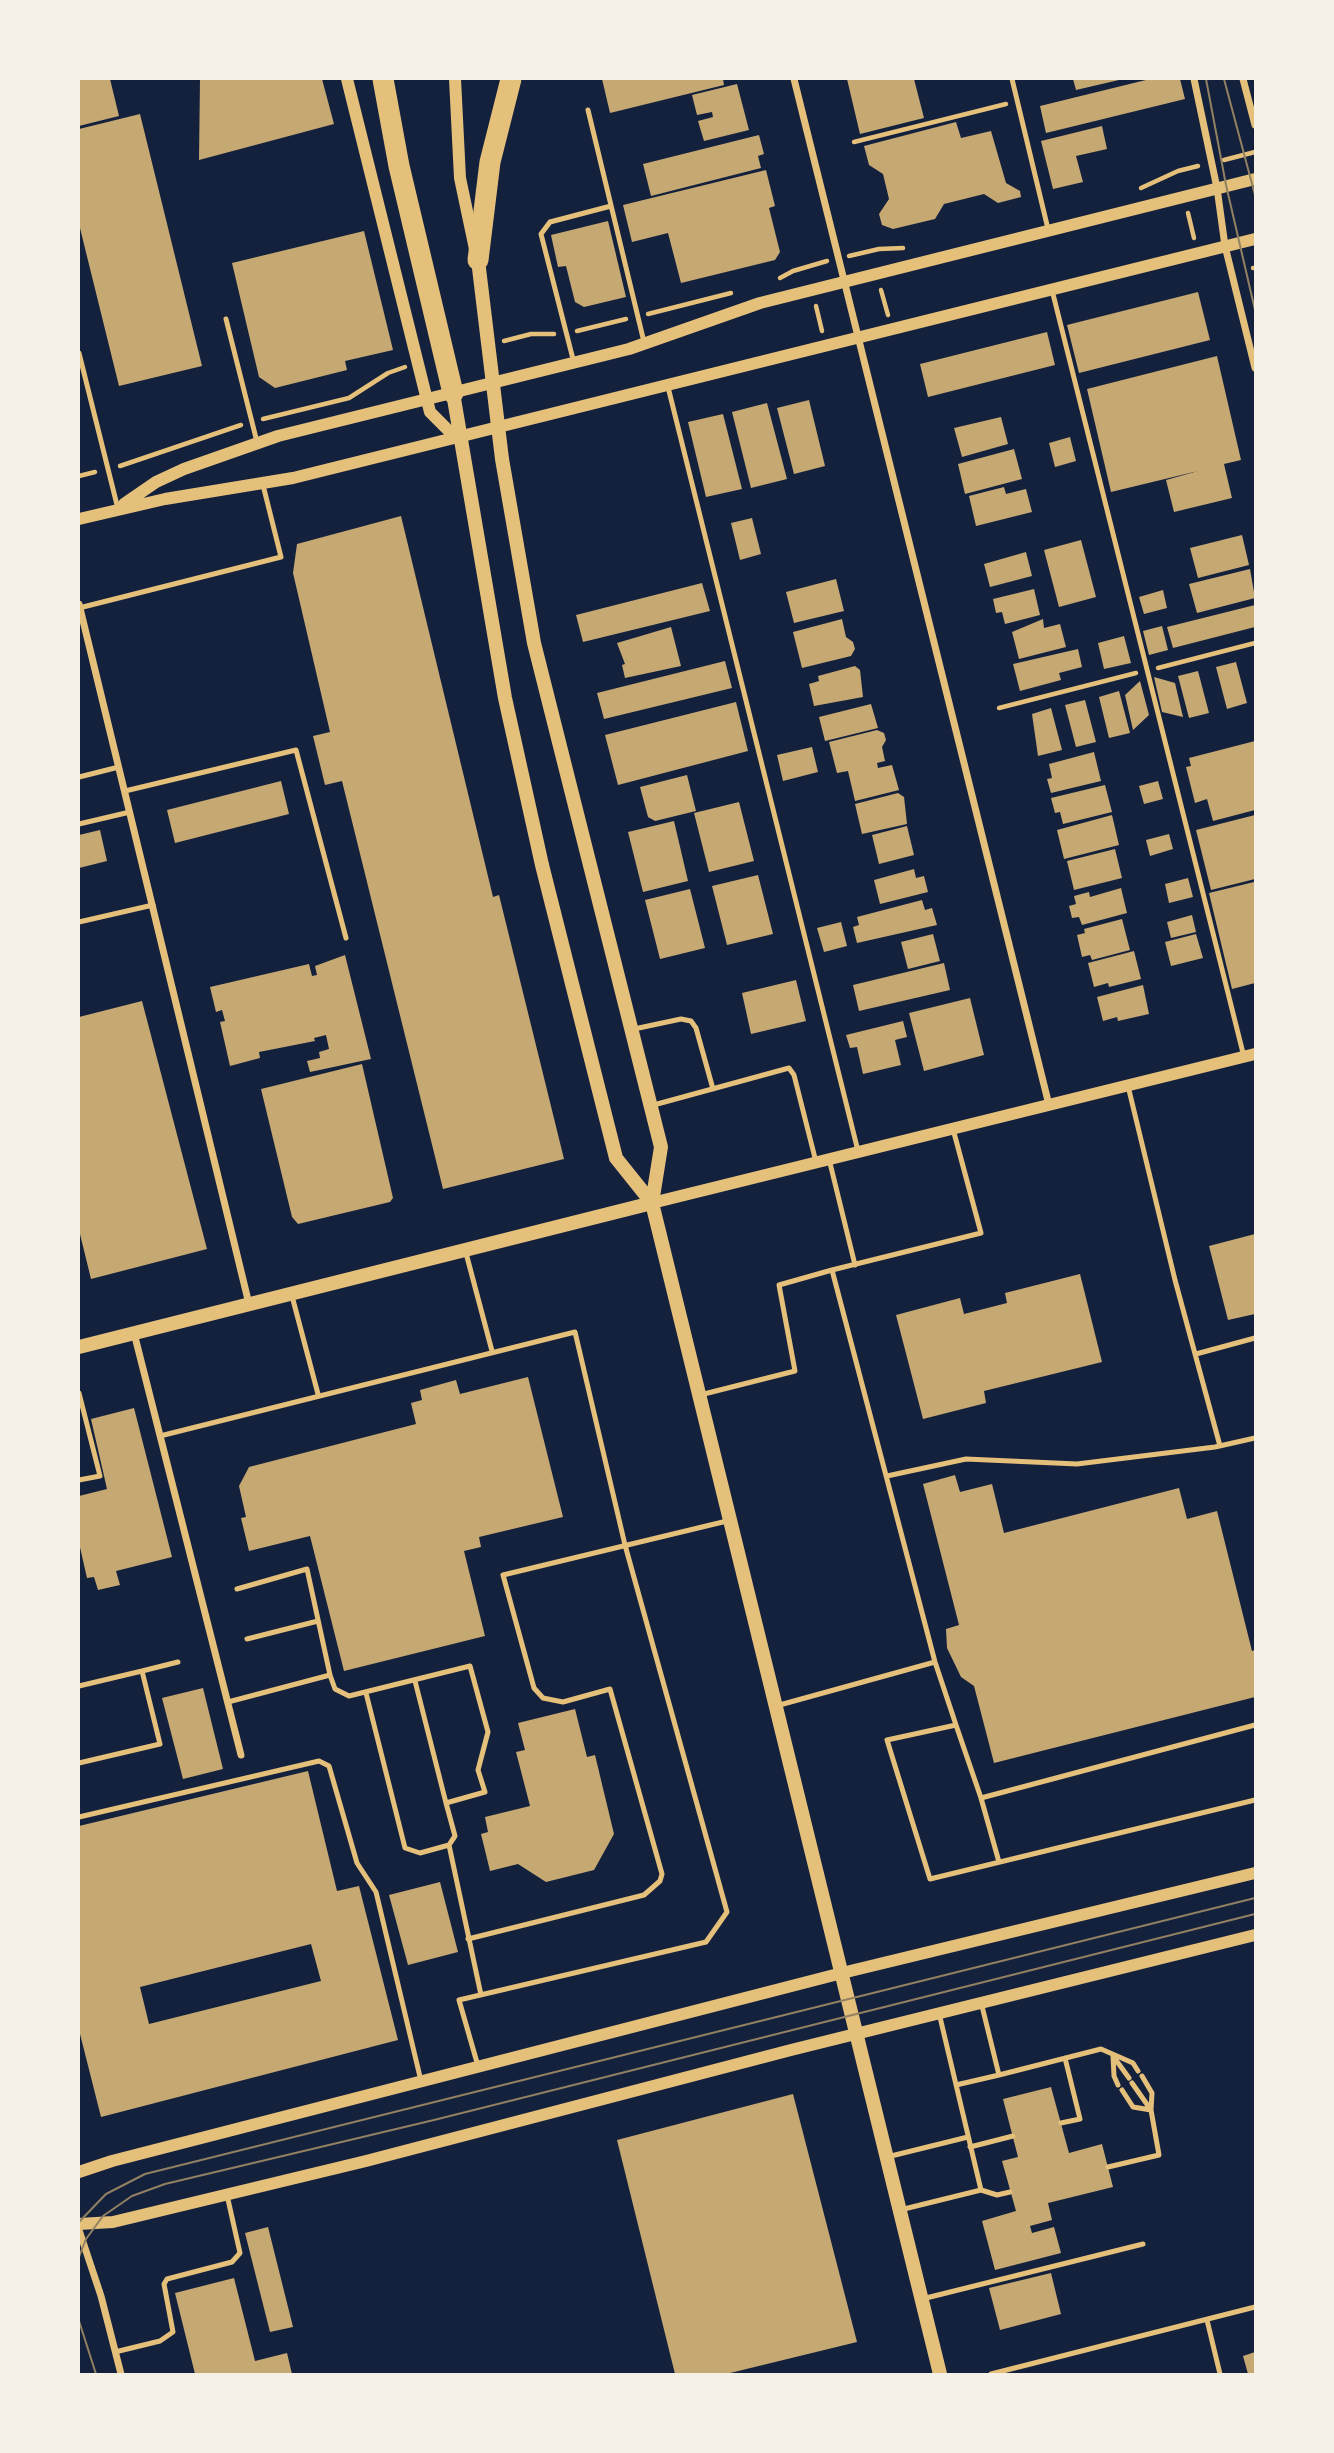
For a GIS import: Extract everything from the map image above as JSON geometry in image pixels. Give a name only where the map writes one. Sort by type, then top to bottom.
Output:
[{"type":"highway","points":[[383,79],[399,166],[453,393]]},
{"type":"highway","points":[[478,260],[490,162],[511,79]]},
{"type":"main road","points":[[478,260],[497,428],[534,643],[661,1147],[653,1203],[940,2374]]},
{"type":"main road","points":[[453,393],[505,698],[542,865],[616,1158],[653,1203]]},
{"type":"main road","points":[[79,1347],[653,1203]]},
{"type":"street","points":[[347,79],[426,400],[438,423],[461,437]]},
{"type":"street","points":[[455,79],[464,213],[478,260]]},
{"type":"street","points":[[794,79],[1049,1105]]},
{"type":"street","points":[[1194,79],[1217,188],[1225,246],[1255,368]]},
{"type":"street","points":[[1243,79],[1255,125]]},
{"type":"street","points":[[118,509],[156,482],[209,458],[257,442],[645,344],[732,311],[1255,178]]},
{"type":"street","points":[[79,519],[118,509],[263,485],[859,340],[1255,239]]},
{"type":"street","points":[[79,606],[249,1304]]},
{"type":"street","points":[[653,1203],[1250,1056]]},
{"type":"street","points":[[134,1333],[241,1755]]},
{"type":"street","points":[[79,2172],[112,2161],[842,1973],[1255,1873]]},
{"type":"street","points":[[79,2224],[113,2222],[227,2195],[857,2033],[1255,1935]]},
{"type":"street","points":[[79,2230],[101,2296],[121,2374]]},
{"type":"lane","points":[[1012,79],[1049,231]]},
{"type":"lane","points":[[588,110],[645,344]]},
{"type":"lane","points":[[574,363],[542,239],[542,229],[550,222],[611,206]]},
{"type":"lane","points":[[1052,290],[1147,671],[1250,1056]]},
{"type":"lane","points":[[226,319],[257,442]]},
{"type":"lane","points":[[79,353],[118,509]]},
{"type":"lane","points":[[668,387],[858,1152]]},
{"type":"lane","points":[[79,606],[281,557],[263,485]]},
{"type":"lane","points":[[125,791],[296,750],[346,938]]},
{"type":"lane","points":[[79,778],[120,767]]},
{"type":"lane","points":[[79,824],[130,812]]},
{"type":"lane","points":[[79,922],[153,905]]},
{"type":"lane","points":[[631,1030],[681,1019],[691,1021],[696,1028],[713,1089]]},
{"type":"lane","points":[[650,1106],[789,1068],[794,1075],[855,1265]]},
{"type":"lane","points":[[1129,1086],[1220,1446]]},
{"type":"lane","points":[[700,1395],[795,1371],[779,1284],[981,1233],[953,1129]]},
{"type":"lane","points":[[465,1249],[492,1351]]},
{"type":"lane","points":[[832,1270],[935,1662],[981,1798],[999,1862]]},
{"type":"lane","points":[[292,1293],[318,1394]]},
{"type":"lane","points":[[160,1436],[318,1394],[575,1332],[625,1545],[727,1912],[706,1942],[459,2000],[478,2066]]},
{"type":"lane","points":[[1196,1354],[1255,1338]]},
{"type":"lane","points":[[79,1394],[100,1476],[79,1480]]},
{"type":"lane","points":[[887,1476],[967,1459],[1077,1464],[1220,1446],[1255,1438]]},
{"type":"lane","points":[[468,1939],[644,1895],[660,1881],[662,1874],[610,1689],[563,1702],[542,1698],[534,1688],[503,1575],[730,1520]]},
{"type":"lane","points":[[237,1589],[307,1569],[330,1675],[335,1689],[349,1696],[470,1666],[488,1732],[478,1769],[485,1792],[446,1803]]},
{"type":"lane","points":[[247,1639],[318,1621]]},
{"type":"lane","points":[[79,1686],[178,1662]]},
{"type":"lane","points":[[776,1706],[935,1662]]},
{"type":"lane","points":[[79,1763],[160,1744],[142,1671]]},
{"type":"lane","points":[[228,1702],[330,1675]]},
{"type":"lane","points":[[366,1693],[405,1848],[420,1853],[449,1845],[455,1836],[415,1681]]},
{"type":"lane","points":[[956,1725],[887,1740],[930,1879],[1255,1800]]},
{"type":"lane","points":[[981,1798],[1255,1725]]},
{"type":"lane","points":[[79,1817],[319,1761],[329,1766],[357,1863],[376,1892],[421,2081]]},
{"type":"lane","points":[[449,1845],[481,1995]]},
{"type":"lane","points":[[981,2002],[999,2075]]},
{"type":"lane","points":[[939,2013],[981,2190]]},
{"type":"lane","points":[[956,2085],[1101,2049],[1133,2063],[1152,2092],[1151,2110],[1159,2155],[1108,2167]]},
{"type":"lane","points":[[1113,2056],[1151,2110]]},
{"type":"lane","points":[[1113,2056],[1114,2076],[1133,2107],[1151,2110]]},
{"type":"lane","points":[[1061,2123],[1080,2119],[1065,2058]]},
{"type":"lane","points":[[970,2147],[1013,2136]]},
{"type":"lane","points":[[887,2157],[968,2137]]},
{"type":"lane","points":[[900,2210],[981,2190],[997,2195],[1010,2192]]},
{"type":"lane","points":[[115,2352],[160,2341],[173,2332],[164,2284],[167,2279],[232,2262],[240,2253],[227,2195]]},
{"type":"lane","points":[[922,2299],[1143,2244]]},
{"type":"lane","points":[[992,2374],[1255,2307]]},
{"type":"lane","points":[[1207,2320],[1220,2374]]},
{"type":"path","points":[[854,142],[1017,101]]},
{"type":"path","points":[[1211,163],[1255,152]]},
{"type":"path","points":[[1186,205],[1194,238]]},
{"type":"path","points":[[771,282],[793,271],[823,263]]},
{"type":"path","points":[[880,282],[890,324]]},
{"type":"path","points":[[513,338],[531,334],[566,333],[737,291]]},
{"type":"path","points":[[814,298],[825,340]]},
{"type":"path","points":[[999,708],[1255,643]]},
{"type":"building","points":[[79,79],[110,79],[119,116],[79,126]]},
{"type":"building","points":[[200,79],[322,79],[334,124],[199,160]]},
{"type":"building","points":[[602,79],[723,79],[724,85],[610,113]]},
{"type":"building","points":[[847,79],[914,79],[924,118],[860,134]]},
{"type":"building","points":[[1073,79],[1119,79],[1119,80],[1076,90]]},
{"type":"building","points":[[1150,79],[1180,79],[1185,99],[1046,133],[1040,106]]},
{"type":"building","points":[[737,84],[749,130],[704,141],[698,121],[713,117],[712,112],[697,115],[692,95]]},
{"type":"building","points":[[140,114],[202,366],[119,386],[79,224],[79,129]]},
{"type":"building","points":[[956,122],[961,138],[991,131],[1006,183],[1020,191],[1021,197],[998,203],[984,194],[944,204],[935,219],[893,229],[882,225],[879,214],[889,199],[883,174],[869,165],[864,146]]},
{"type":"building","points":[[1102,126],[1107,149],[1076,156],[1083,182],[1053,189],[1041,141]]},
{"type":"building","points":[[759,135],[764,154],[758,156],[761,168],[651,196],[643,164]]},
{"type":"building","points":[[766,170],[775,206],[769,208],[780,252],[775,260],[681,283],[668,233],[632,242],[623,205]]},
{"type":"building","points":[[608,221],[626,297],[584,307],[575,302],[566,266],[558,267],[551,235]]},
{"type":"building","points":[[364,231],[393,350],[345,361],[347,370],[275,388],[259,377],[232,263]]},
{"type":"building","points":[[1198,292],[1210,340],[1079,373],[1067,325]]},
{"type":"building","points":[[1047,332],[1055,365],[928,397],[920,364]]},
{"type":"building","points":[[1217,356],[1241,460],[1224,464],[1232,498],[1174,512],[1166,480],[1198,471],[1111,492],[1087,389]]},
{"type":"building","points":[[809,400],[825,466],[794,474],[777,408]]},
{"type":"building","points":[[767,403],[787,479],[751,488],[732,412]]},
{"type":"building","points":[[723,414],[742,489],[706,497],[688,422]]},
{"type":"building","points":[[1001,417],[1008,444],[962,457],[954,428]]},
{"type":"building","points":[[1070,437],[1076,461],[1055,467],[1049,443]]},
{"type":"building","points":[[1014,449],[1022,479],[965,494],[958,464]]},
{"type":"building","points":[[1004,487],[1006,494],[1026,489],[1032,512],[976,526],[969,496]]},
{"type":"building","points":[[401,516],[493,897],[499,895],[564,1159],[443,1189],[342,781],[325,785],[313,736],[330,732],[293,573],[297,544]]},
{"type":"building","points":[[752,518],[761,554],[740,560],[731,523]]},
{"type":"building","points":[[1242,535],[1249,565],[1198,578],[1190,548]]},
{"type":"building","points":[[1081,540],[1096,597],[1059,607],[1044,550]]},
{"type":"building","points":[[1026,552],[1032,576],[990,587],[984,564]]},
{"type":"building","points":[[1250,569],[1255,598],[1197,613],[1189,584]]},
{"type":"building","points":[[836,579],[844,611],[794,623],[786,592]]},
{"type":"building","points":[[702,583],[710,611],[583,642],[576,615]]},
{"type":"building","points":[[1034,589],[1040,615],[1005,624],[1002,612],[996,613],[993,599]]},
{"type":"building","points":[[1163,590],[1167,608],[1144,614],[1139,597]]},
{"type":"building","points":[[1255,605],[1255,627],[1173,648],[1167,627]]},
{"type":"building","points":[[842,619],[846,637],[853,642],[855,649],[851,656],[802,668],[793,632]]},
{"type":"building","points":[[1043,619],[1044,628],[1060,624],[1066,647],[1019,659],[1012,632]]},
{"type":"building","points":[[1162,626],[1168,650],[1149,655],[1143,631]]},
{"type":"building","points":[[671,627],[681,666],[625,678],[622,665],[625,664],[617,643]]},
{"type":"building","points":[[1124,636],[1131,663],[1104,669],[1098,643]]},
{"type":"building","points":[[1078,649],[1082,667],[1059,673],[1061,680],[1020,691],[1013,664]]},
{"type":"building","points":[[725,661],[732,688],[604,719],[597,693]]},
{"type":"building","points":[[1236,662],[1247,703],[1227,709],[1216,667]]},
{"type":"building","points":[[855,666],[860,670],[863,697],[814,706],[809,684],[819,681],[818,676]]},
{"type":"building","points":[[1198,671],[1209,713],[1189,718],[1178,676]]},
{"type":"building","points":[[1154,677],[1175,683],[1183,717],[1162,712]]},
{"type":"building","points":[[1140,681],[1149,715],[1133,730],[1125,695]]},
{"type":"building","points":[[1119,691],[1130,733],[1109,738],[1099,697]]},
{"type":"building","points":[[1085,700],[1096,742],[1076,747],[1065,705]]},
{"type":"building","points":[[736,702],[748,751],[618,785],[605,735]]},
{"type":"building","points":[[871,704],[878,728],[825,741],[819,717]]},
{"type":"building","points":[[1051,708],[1062,750],[1038,756],[1032,714]]},
{"type":"building","points":[[877,730],[884,733],[886,740],[882,747],[885,761],[877,763],[878,768],[892,765],[899,790],[855,801],[848,771],[837,773],[829,742]]},
{"type":"building","points":[[1255,741],[1255,810],[1213,821],[1207,799],[1195,803],[1186,767],[1191,766],[1189,758]]},
{"type":"building","points":[[812,747],[818,772],[783,781],[777,755]]},
{"type":"building","points":[[1094,752],[1101,781],[1051,793],[1047,779],[1052,778],[1049,764]]},
{"type":"building","points":[[687,775],[696,811],[655,821],[648,817],[640,787]]},
{"type":"building","points":[[281,781],[289,814],[175,843],[167,810]]},
{"type":"building","points":[[1158,781],[1163,799],[1144,804],[1139,786]]},
{"type":"building","points":[[1105,785],[1112,812],[1063,824],[1060,812],[1055,813],[1051,798]]},
{"type":"building","points":[[898,793],[904,797],[907,824],[862,834],[855,804]]},
{"type":"building","points":[[739,802],[754,861],[709,872],[694,813]]},
{"type":"building","points":[[1112,815],[1119,845],[1064,859],[1057,830]]},
{"type":"building","points":[[1255,815],[1255,879],[1211,890],[1196,830]]},
{"type":"building","points":[[674,821],[688,881],[643,892],[628,832]]},
{"type":"building","points":[[907,826],[914,855],[879,864],[872,835]]},
{"type":"building","points":[[100,830],[107,861],[79,868],[79,835]]},
{"type":"building","points":[[1169,834],[1173,849],[1150,856],[1146,840]]},
{"type":"building","points":[[1115,849],[1122,878],[1074,890],[1067,861]]},
{"type":"building","points":[[914,869],[916,878],[924,876],[928,892],[880,904],[874,880]]},
{"type":"building","points":[[758,875],[773,934],[727,945],[712,886]]},
{"type":"building","points":[[1188,878],[1193,897],[1169,903],[1165,884]]},
{"type":"building","points":[[1254,882],[1255,983],[1232,989],[1209,893]]},
{"type":"building","points":[[1121,888],[1127,913],[1082,925],[1079,917],[1072,918],[1069,906],[1076,904],[1074,896],[1089,892],[1090,897]]},
{"type":"building","points":[[690,889],[705,948],[660,959],[645,900]]},
{"type":"building","points":[[922,900],[925,910],[932,908],[937,925],[857,943],[853,927],[859,925],[857,917]]},
{"type":"building","points":[[1192,915],[1196,932],[1171,938],[1167,922]]},
{"type":"building","points":[[1122,919],[1130,950],[1092,960],[1090,955],[1082,957],[1077,935],[1085,933],[1084,929]]},
{"type":"building","points":[[841,922],[847,946],[824,952],[817,928]]},
{"type":"building","points":[[933,934],[940,961],[908,969],[901,942]]},
{"type":"building","points":[[1196,934],[1203,958],[1171,966],[1165,942]]},
{"type":"building","points":[[1134,951],[1141,979],[1109,987],[1108,983],[1094,987],[1088,963]]},
{"type":"building","points":[[345,955],[371,1059],[310,1072],[307,1061],[320,1058],[319,1052],[329,1049],[326,1035],[314,1038],[315,1041],[259,1052],[260,1058],[230,1066],[220,1022],[225,1021],[222,1010],[216,1012],[210,987],[309,964],[312,976],[317,975],[315,966]]},
{"type":"building","points":[[944,963],[950,990],[859,1011],[853,985]]},
{"type":"building","points":[[796,980],[806,1021],[751,1034],[742,993]]},
{"type":"building","points":[[1143,985],[1149,1014],[1118,1021],[1117,1017],[1103,1021],[1097,997]]},
{"type":"building","points":[[970,998],[984,1055],[924,1071],[909,1013]]},
{"type":"building","points":[[142,1001],[207,1249],[91,1279],[79,1230],[79,1017]]},
{"type":"building","points":[[903,1021],[907,1037],[895,1040],[901,1065],[863,1074],[857,1047],[850,1048],[846,1035]]},
{"type":"building","points":[[362,1064],[393,1198],[390,1202],[298,1224],[292,1217],[261,1089]]},
{"type":"building","points":[[1255,1234],[1255,1314],[1228,1320],[1209,1246]]},
{"type":"building","points":[[1080,1274],[1102,1362],[984,1391],[986,1403],[923,1419],[896,1315],[960,1298],[964,1314],[1007,1303],[1005,1293]]},
{"type":"building","points":[[528,1377],[563,1517],[479,1537],[481,1547],[464,1551],[485,1636],[344,1671],[310,1536],[249,1551],[241,1518],[246,1517],[239,1486],[249,1467],[416,1424],[411,1403],[422,1400],[420,1390],[456,1380],[460,1394]]},
{"type":"building","points":[[134,1408],[172,1557],[116,1571],[120,1585],[98,1590],[94,1577],[87,1578],[79,1543],[79,1496],[107,1489],[91,1419]]},
{"type":"building","points":[[955,1475],[960,1492],[992,1484],[1004,1533],[1179,1488],[1187,1519],[1217,1511],[1252,1651],[1255,1650],[1255,1697],[994,1763],[974,1686],[961,1677],[947,1648],[946,1629],[959,1625],[923,1484]]},
{"type":"building","points":[[203,1688],[223,1769],[183,1779],[162,1698]]},
{"type":"building","points":[[575,1709],[587,1757],[595,1755],[614,1834],[594,1870],[546,1882],[518,1864],[490,1871],[481,1834],[488,1832],[485,1817],[530,1806],[516,1752],[525,1750],[518,1723]]},
{"type":"building","points":[[308,1771],[337,1891],[359,1886],[398,2040],[101,2117],[79,2030],[79,1826]],"holes":[[[311,1944],[321,1981],[149,2024],[140,1987]]]},
{"type":"building","points":[[440,1882],[458,1952],[408,1965],[389,1895]]},
{"type":"building","points":[[1051,2087],[1069,2153],[1102,2144],[1113,2187],[1048,2203],[1052,2220],[1030,2226],[1032,2233],[1054,2227],[1061,2253],[995,2270],[982,2221],[1016,2211],[1002,2161],[1018,2157],[1003,2099]]},
{"type":"building","points":[[793,2094],[857,2342],[726,2374],[675,2374],[617,2140]]},
{"type":"building","points":[[268,2227],[293,2327],[270,2332],[245,2233]]},
{"type":"building","points":[[1051,2273],[1061,2314],[1000,2330],[989,2288]]},
{"type":"building","points":[[234,2278],[255,2361],[287,2353],[292,2374],[195,2374],[175,2293]]},
{"type":"building","points":[[1255,2352],[1255,2374],[1248,2374],[1243,2356]]},
{"type":"tram line","points":[[1206,79],[1226,185],[1255,310]]},
{"type":"tram line","points":[[1224,79],[1255,195]]},
{"type":"tram line","points":[[79,2222],[106,2194],[145,2174],[1255,1898]]},
{"type":"tram line","points":[[79,2257],[86,2239],[103,2216],[132,2196],[165,2184],[434,2120],[1255,1914]]},
{"type":"tram line","points":[[79,2321],[96,2374]]}]
